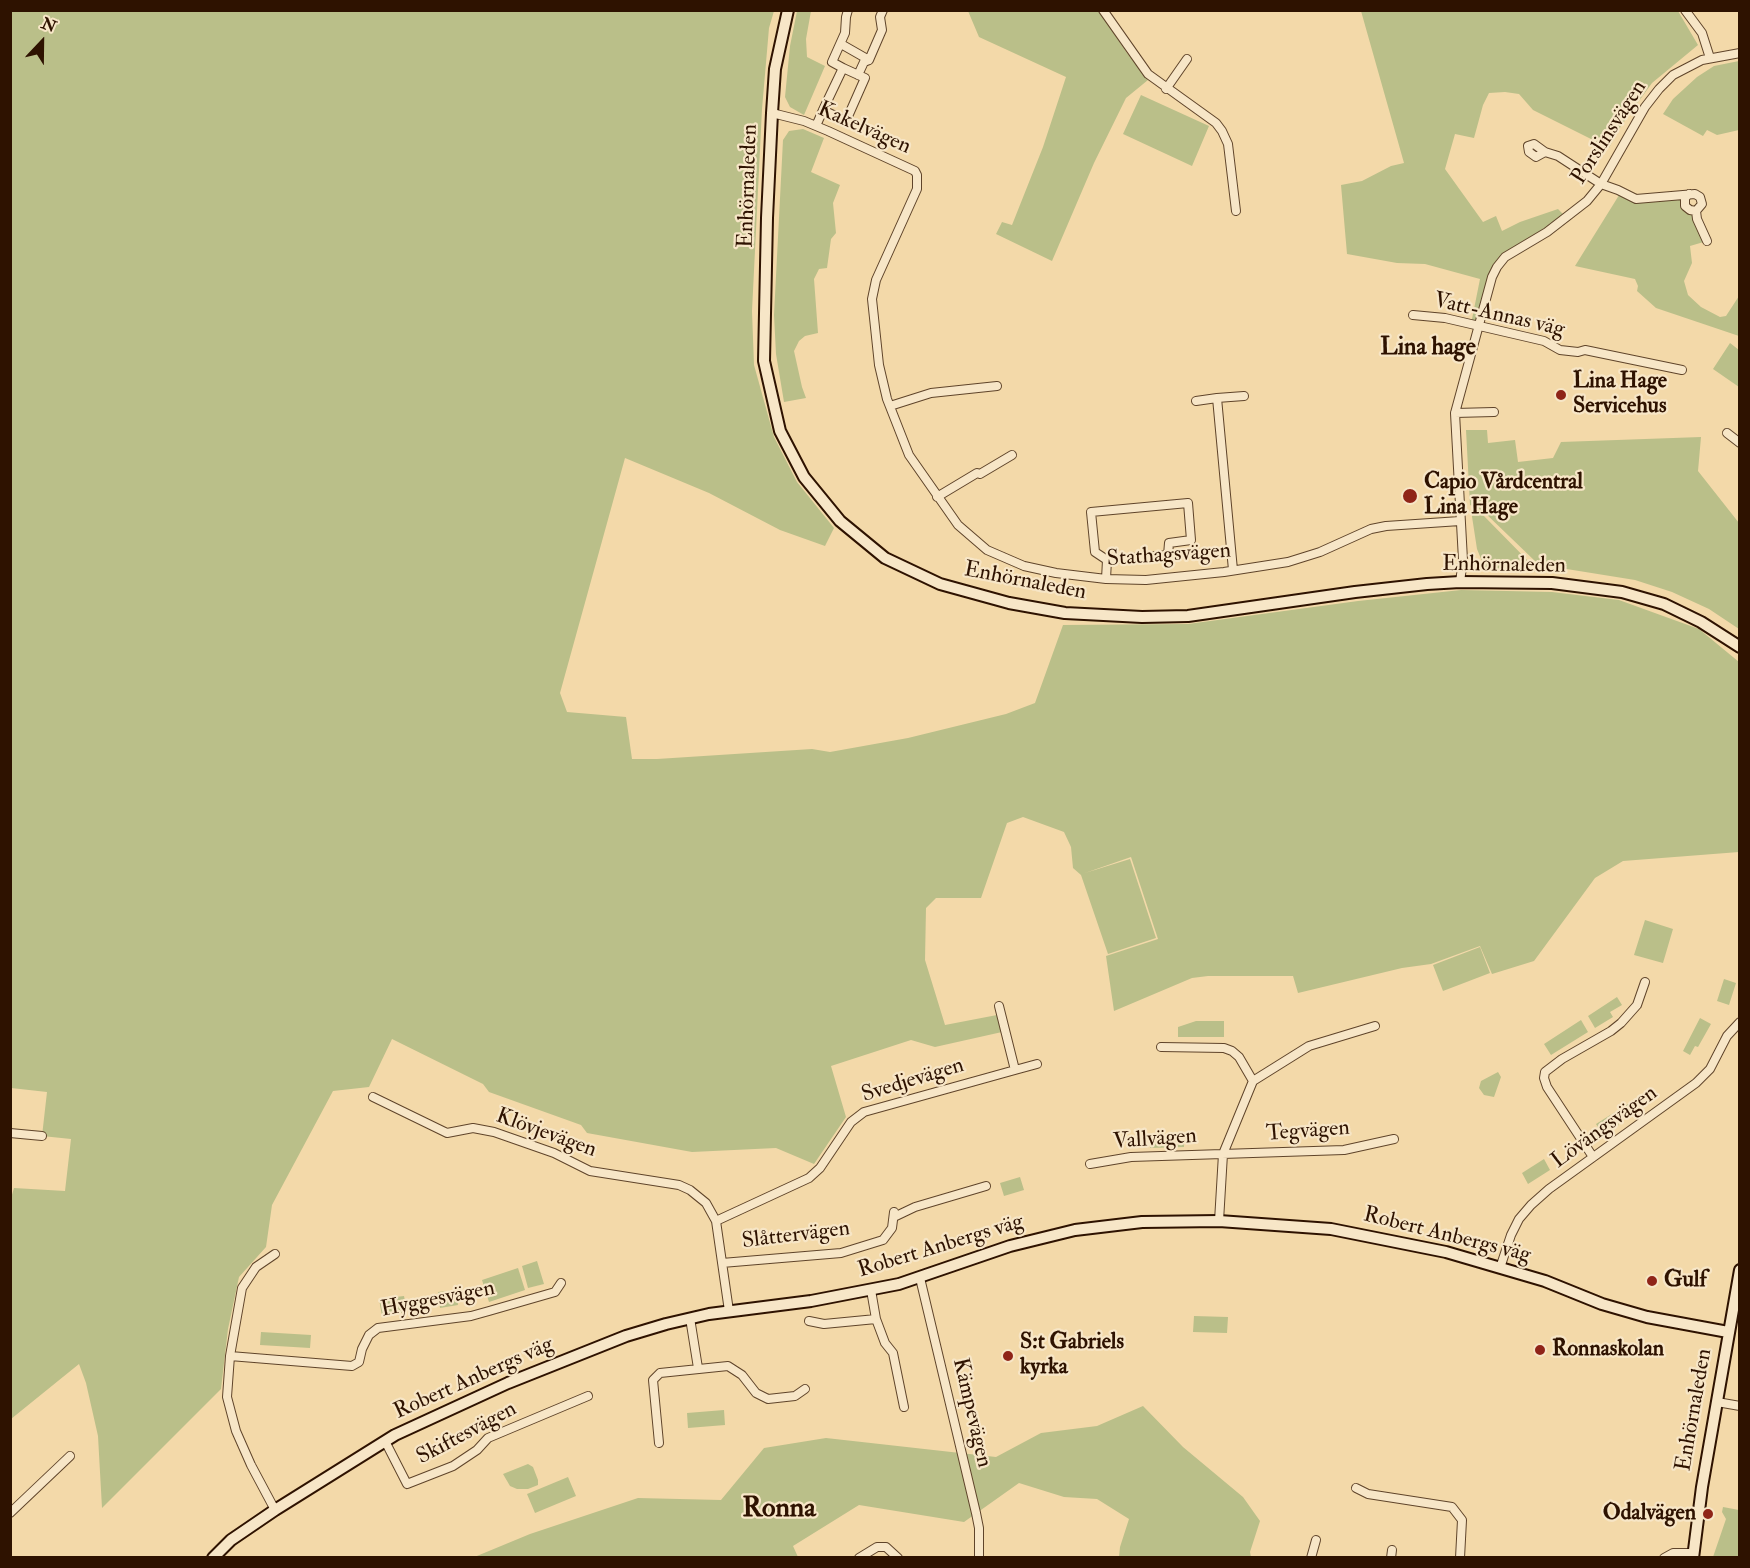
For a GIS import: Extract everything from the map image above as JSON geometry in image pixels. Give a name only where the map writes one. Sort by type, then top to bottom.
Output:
[{"type":"street","name":"Enhörnaleden","points":[[788,10],[775,69],[767,218],[764,361],[780,431],[804,477],[840,521],[885,558],[940,584],[1009,603],[1065,613],[1142,618],[1188,616],[1355,592],[1460,582],[1552,583],[1622,592],[1664,604],[1701,622],[1740,647]]},
{"type":"street","points":[[824,110],[846,121],[865,78],[832,62],[845,33],[849,10]]},
{"type":"street","points":[[858,75],[882,30],[880,17],[883,10]]},
{"type":"street","points":[[1103,10],[1148,75],[1216,123],[1222,131],[1228,144],[1236,211]]},
{"type":"street","points":[[1685,10],[1702,33],[1710,58]]},
{"type":"street","points":[[841,44],[868,60]]},
{"type":"street","name":"Porslinsvägen","points":[[1460,582],[1463,560],[1455,413],[1492,277],[1501,261],[1516,249],[1567,218],[1587,201],[1601,184],[1645,107],[1659,89],[1681,70],[1710,58],[1740,53]]},
{"type":"street","points":[[1166,89],[1187,59]]},
{"type":"street","points":[[816,126],[843,68]]},
{"type":"street","name":"Kakelvägen","points":[[772,113],[804,121],[915,171],[918,181],[914,197]]},
{"type":"street","points":[[1545,152],[1558,156],[1601,184],[1636,199],[1695,194],[1701,198],[1701,206],[1696,211]]},
{"type":"street","points":[[1689,194],[1685,198],[1685,206],[1696,211]]},
{"type":"street","name":"Stathagsvägen","points":[[914,197],[876,280],[872,299],[878,358],[890,406],[909,455],[937,497],[966,534],[987,550],[1024,566],[1056,573],[1107,579],[1146,580],[1233,570],[1299,558],[1320,552],[1371,529],[1386,526],[1460,521]]},
{"type":"street","points":[[1696,211],[1697,219],[1707,241]]},
{"type":"street","name":"Vatt-Annas väg","points":[[1413,315],[1445,318],[1544,341],[1560,350],[1578,352],[1585,350],[1683,370]]},
{"type":"street","points":[[890,406],[931,393],[997,386]]},
{"type":"street","points":[[1196,401],[1244,396]]},
{"type":"street","points":[[1217,399],[1233,570]]},
{"type":"street","points":[[1455,413],[1494,412]]},
{"type":"street","points":[[1727,433],[1740,443]]},
{"type":"street","points":[[937,497],[1012,455]]},
{"type":"street","points":[[1188,503],[1191,540],[1169,543],[1168,555],[1107,560],[1095,552],[1091,512],[1188,503]]},
{"type":"street","points":[[1107,560],[1107,579]]},
{"type":"street","points":[[1593,1157],[1547,1087],[1545,1072],[1562,1059],[1622,1023],[1637,1005],[1645,982]]},
{"type":"street","points":[[999,1006],[1015,1070]]},
{"type":"street","name":"Lövängsvägen","points":[[1500,1268],[1511,1235],[1524,1213],[1549,1189],[1696,1083],[1710,1070],[1727,1036],[1740,1022]]},
{"type":"street","points":[[1219,1221],[1222,1154],[1253,1081],[1309,1046],[1375,1026]]},
{"type":"street","points":[[1161,1047],[1224,1048],[1239,1057],[1253,1081]]},
{"type":"street","name":"Svedjevägen","points":[[716,1221],[809,1178],[820,1168],[851,1122],[864,1112],[1037,1064]]},
{"type":"street","name":"Klövjevägen","points":[[373,1096],[447,1133],[473,1128],[494,1132],[554,1153],[590,1171],[679,1185],[699,1195],[716,1221],[729,1311]]},
{"type":"street","points":[[10,1133],[42,1136]]},
{"type":"street","name":"Tegvägen","points":[[1222,1154],[1344,1150],[1394,1139]]},
{"type":"street","name":"Vallvägen","points":[[1090,1164],[1131,1157],[1222,1154]]},
{"type":"street","name":"Slåttervägen","points":[[722,1263],[841,1253],[883,1240],[892,1228],[894,1214],[986,1186]]},
{"type":"street","name":"Robert Anbergs väg","points":[[213,1557],[231,1540],[275,1510],[338,1473],[385,1441],[508,1383],[626,1336],[690,1318],[872,1290],[920,1278],[1010,1246],[1075,1230],[1142,1222],[1219,1221],[1331,1229],[1430,1248],[1545,1281],[1602,1304],[1647,1317],[1728,1332]]},
{"type":"street","points":[[275,1510],[251,1466],[231,1416],[227,1396],[230,1356],[242,1288],[256,1267],[276,1254]]},
{"type":"street","name":"Enhörnaleden","points":[[1693,1555],[1740,1270]]},
{"type":"street","name":"Kämpevägen","points":[[920,1278],[976,1513],[979,1528],[979,1557]]},
{"type":"street","name":"Hyggesvägen","points":[[230,1356],[352,1366],[359,1362],[369,1335],[378,1328],[471,1316],[555,1292],[561,1283]]},
{"type":"street","points":[[872,1290],[876,1319],[885,1343],[893,1353],[904,1407]]},
{"type":"street","points":[[690,1318],[698,1368]]},
{"type":"street","points":[[809,1321],[824,1324],[876,1319]]},
{"type":"street","points":[[659,1443],[653,1380],[660,1373],[728,1366],[742,1375],[756,1393],[768,1399],[795,1396],[805,1389]]},
{"type":"street","name":"Skiftesvägen","points":[[385,1441],[407,1484],[453,1466],[477,1450],[488,1438],[588,1396]]},
{"type":"street","points":[[1717,1402],[1740,1406]]},
{"type":"street","points":[[10,1513],[70,1456]]},
{"type":"street","points":[[1356,1488],[1368,1494],[1452,1507],[1462,1520],[1460,1557]]},
{"type":"street","points":[[1311,1557],[1316,1540]]},
{"type":"street","points":[[859,1557],[877,1547],[886,1547],[898,1557]]},
{"type":"street","points":[[1664,1557],[1673,1553],[1693,1555]]},
{"type":"green space","points":[[11,11],[774,11],[769,28],[762,109],[752,311],[754,365],[774,437],[797,482],[834,528],[825,546],[780,530],[709,493],[625,458],[560,693],[567,712],[626,717],[632,759],[812,749],[830,752],[908,738],[1006,714],[1035,703],[1063,625],[1188,624],[1358,601],[1461,590],[1552,592],[1619,600],[1699,629],[1739,662],[1739,852],[1623,861],[1595,878],[1534,961],[1492,974],[1480,946],[1431,964],[1402,968],[1298,993],[1293,976],[1192,978],[1114,1011],[1106,956],[1158,939],[1131,857],[1085,873],[1130,859],[1156,938],[1108,954],[1081,875],[1073,868],[1071,847],[1064,832],[1023,817],[1007,823],[981,898],[936,898],[926,908],[925,960],[945,1025],[997,1015],[1002,1032],[935,1047],[911,1040],[831,1066],[846,1117],[814,1164],[776,1148],[692,1152],[587,1133],[581,1125],[489,1092],[483,1084],[392,1039],[369,1087],[333,1091],[272,1205],[266,1247],[239,1277],[228,1329],[221,1389],[102,1508],[98,1436],[86,1383],[79,1364],[11,1419],[11,1198],[14,1188],[65,1191],[71,1139],[42,1136],[47,1092],[11,1088]]},
{"type":"green space","points":[[797,11],[811,11],[806,39],[807,57],[825,66],[804,115],[790,107],[785,97],[790,46]]},
{"type":"green space","points":[[968,11],[1099,11],[1148,80],[1126,98],[1094,163],[1052,261],[996,234],[1002,222],[1012,225],[1043,147],[1066,77],[979,37]]},
{"type":"green space","points":[[1361,11],[1678,11],[1698,45],[1652,83],[1621,126],[1609,148],[1533,110],[1519,94],[1505,92],[1489,93],[1483,105],[1474,138],[1455,134],[1445,169],[1483,222],[1496,216],[1502,231],[1558,209],[1567,218],[1524,245],[1497,267],[1480,326],[1471,324],[1480,279],[1425,264],[1397,263],[1347,254],[1341,185],[1362,181],[1391,166],[1404,163]]},
{"type":"green space","points":[[1739,61],[1739,130],[1717,135],[1707,130],[1703,136],[1663,114],[1673,99],[1697,77],[1714,66]]},
{"type":"green space","points":[[1141,95],[1209,126],[1192,166],[1123,134]]},
{"type":"green space","points":[[803,129],[824,138],[811,172],[840,185],[833,203],[836,233],[831,239],[827,268],[819,269],[814,279],[818,333],[805,336],[799,341],[794,351],[806,398],[784,402],[776,354],[774,315],[783,140],[789,131]]},
{"type":"green space","points":[[1621,192],[1629,196],[1685,199],[1707,241],[1690,246],[1692,263],[1684,281],[1688,295],[1701,307],[1720,317],[1726,316],[1739,296],[1739,336],[1656,308],[1637,291],[1638,286],[1635,279],[1575,266]]},
{"type":"green space","points":[[1730,343],[1739,350],[1739,387],[1713,369]]},
{"type":"green space","points":[[1466,430],[1487,430],[1488,443],[1515,440],[1518,462],[1553,458],[1561,442],[1701,437],[1698,471],[1739,523],[1739,629],[1709,609],[1672,592],[1635,580],[1536,562],[1483,511],[1470,505]]},
{"type":"green space","points":[[1471,510],[1482,514],[1539,572],[1486,571],[1477,549]]},
{"type":"green space","points":[[1645,920],[1673,929],[1663,963],[1634,955]]},
{"type":"green space","points":[[1480,947],[1490,973],[1443,991],[1433,965]]},
{"type":"green space","points":[[1724,979],[1736,983],[1729,1005],[1717,1001]]},
{"type":"green space","points":[[1617,997],[1622,1005],[1610,1012],[1613,1017],[1595,1028],[1588,1016]]},
{"type":"green space","points":[[1700,1018],[1711,1024],[1698,1047],[1695,1046],[1690,1055],[1683,1051]]},
{"type":"green space","points":[[1581,1020],[1588,1032],[1551,1055],[1544,1044]]},
{"type":"green space","points":[[1196,1021],[1224,1021],[1224,1037],[1178,1037],[1178,1027]]},
{"type":"green space","points":[[1498,1072],[1501,1077],[1494,1097],[1484,1095],[1479,1088],[1481,1081]]},
{"type":"green space","points":[[1634,1100],[1638,1106],[1617,1120],[1619,1125],[1603,1135],[1596,1124]]},
{"type":"green space","points":[[1184,1140],[1184,1147],[1150,1148],[1150,1141]]},
{"type":"green space","points":[[1544,1159],[1550,1170],[1528,1184],[1522,1173]]},
{"type":"green space","points":[[1020,1177],[1024,1190],[1004,1196],[1000,1183]]},
{"type":"green space","points":[[537,1261],[544,1284],[528,1288],[522,1266]]},
{"type":"green space","points":[[518,1268],[525,1290],[489,1302],[482,1280]]},
{"type":"green space","points":[[456,1290],[458,1305],[440,1308],[438,1292]]},
{"type":"green space","points":[[404,1296],[407,1312],[382,1316],[379,1299]]},
{"type":"green space","points":[[1194,1316],[1228,1317],[1227,1333],[1193,1332]]},
{"type":"green space","points":[[261,1332],[311,1335],[310,1348],[260,1345]]},
{"type":"green space","points":[[1143,1406],[1183,1447],[1243,1497],[1260,1521],[1250,1552],[1251,1557],[1119,1557],[1129,1519],[1097,1499],[1064,1497],[1019,1483],[964,1522],[859,1505],[793,1546],[798,1557],[472,1558],[530,1534],[638,1498],[721,1500],[764,1448],[826,1438],[996,1457],[1041,1433],[1097,1426]]},
{"type":"green space","points":[[724,1410],[725,1425],[688,1428],[687,1413]]},
{"type":"green space","points":[[528,1464],[533,1467],[538,1485],[528,1489],[517,1489],[510,1486],[503,1474]]},
{"type":"green space","points":[[568,1477],[576,1496],[535,1513],[527,1494]]},
{"type":"green space","points":[[1723,1507],[1739,1510],[1739,1557],[1713,1557],[1726,1519],[1722,1512]]},
{"type":"place","name":"Lina Hage Servicehus","points":[[1561,395]]},
{"type":"place","name":"Capio Vårdcentral Lina Hage","points":[[1410,496]]},
{"type":"place","name":"Gulf","points":[[1652,1281]]},
{"type":"place","name":"Ronnaskolan","points":[[1540,1350]]},
{"type":"place","name":"S:t Gabriels kyrka","points":[[1008,1356]]},
{"type":"place","name":"Odalvägen","points":[[1708,1514]]},
{"type":"district","name":"Lina hage","points":[[1428,349]]},
{"type":"district","name":"Ronna","points":[[779,1510]]}]
